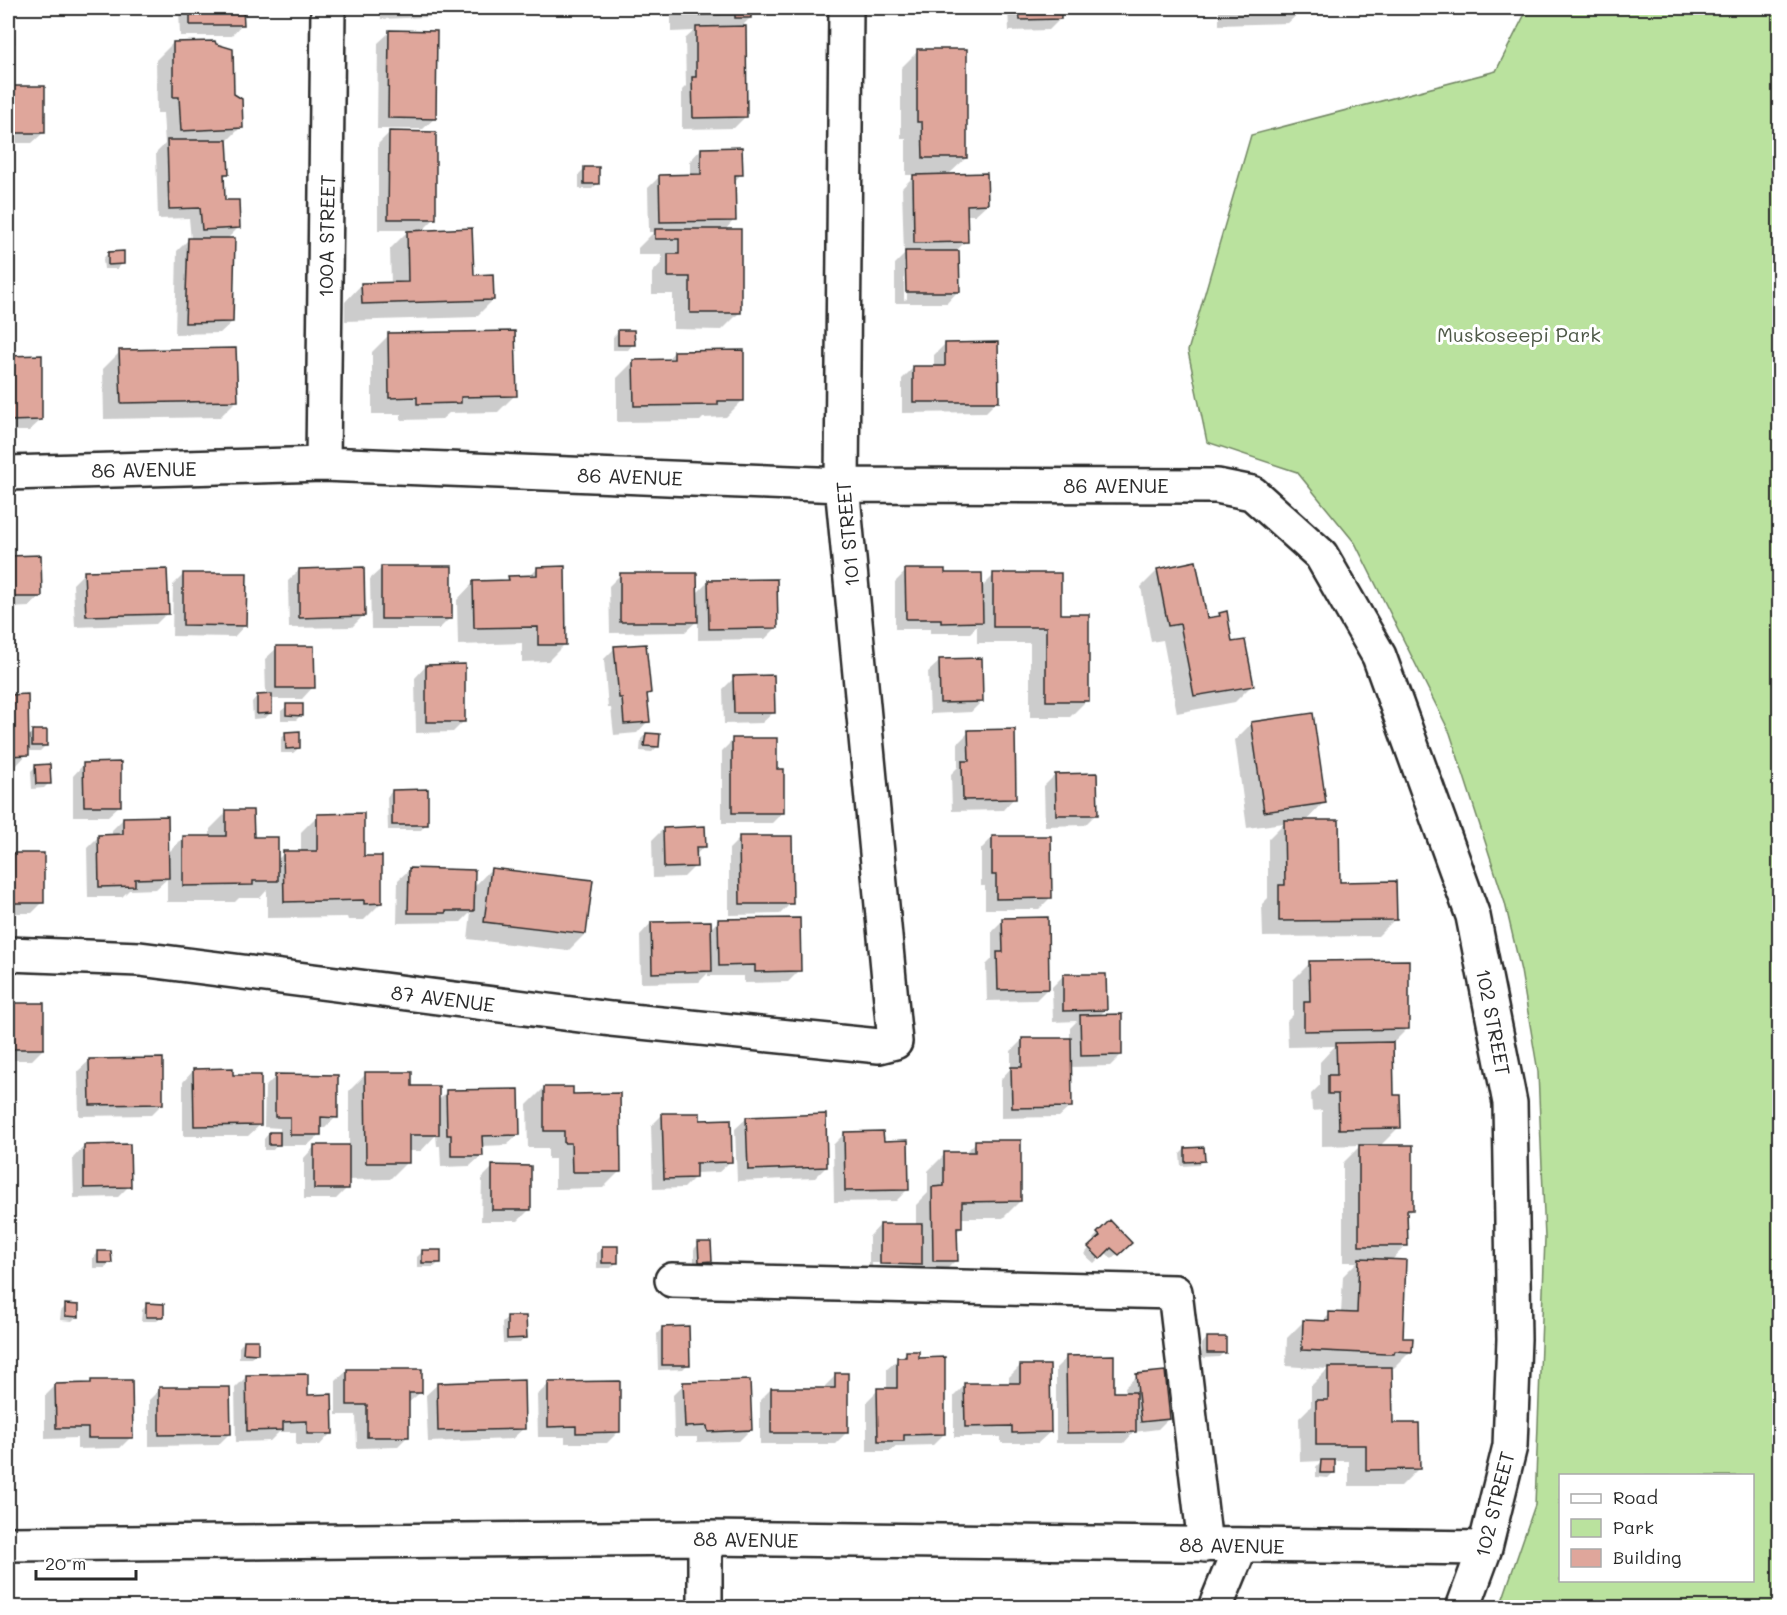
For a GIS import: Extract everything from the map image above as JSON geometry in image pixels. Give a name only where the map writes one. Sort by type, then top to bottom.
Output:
[{"type":"street","name":"100A STREET","points":[[323,464],[328,8]]},
{"type":"street","name":"101 STREET","points":[[846,8],[842,485],[895,1042],[879,1046]]},
{"type":"street","name":"86 AVENUE","points":[[8,473],[323,464],[842,485],[1217,486],[1252,493]]},
{"type":"street","name":"102 STREET","points":[[1252,493],[1321,555],[1380,657],[1473,916],[1510,1103],[1514,1339],[1510,1446],[1485,1548],[1463,1608]]},
{"type":"street","name":"87 AVENUE","points":[[8,954],[140,959],[611,1019],[879,1046]]},
{"type":"street","points":[[672,1280],[1175,1292],[1205,1545]]},
{"type":"street","name":"88 AVENUE","points":[[8,1544],[705,1538],[1485,1548]]},
{"type":"street","points":[[705,1538],[705,1608]]},
{"type":"street","points":[[1215,1608],[1241,1545]]},
{"type":"green space","name":"Muskoseepi Park","points":[[1528,8],[1779,8],[1779,1607],[1500,1607],[1535,1505],[1545,1238],[1538,1072],[1521,971],[1505,903],[1450,733],[1355,543],[1297,472],[1207,442],[1188,351],[1251,135],[1496,71]]},
{"type":"building","points":[[190,8],[243,8],[244,25],[190,25]]},
{"type":"building","points":[[688,8],[751,8],[751,18],[735,18],[735,14],[688,15]]},
{"type":"building","points":[[1019,8],[1061,8],[1061,19],[1020,20]]},
{"type":"building","points":[[746,26],[747,117],[693,118],[692,77],[696,77],[696,27]]},
{"type":"building","points":[[8,27],[13,27],[14,43],[8,43]]},
{"type":"building","points":[[389,30],[437,31],[436,119],[388,118]]},
{"type":"building","points":[[215,41],[216,44],[233,49],[234,94],[242,99],[243,128],[181,131],[179,97],[173,97],[173,42]]},
{"type":"building","points":[[917,49],[967,49],[967,158],[923,158],[922,122],[917,122]]},
{"type":"building","points":[[8,86],[45,86],[45,133],[8,133]]},
{"type":"building","points":[[389,131],[436,132],[436,219],[388,219]]},
{"type":"building","points":[[167,140],[227,140],[229,174],[224,174],[225,200],[239,200],[240,228],[202,230],[200,208],[169,209]]},
{"type":"building","points":[[742,147],[743,175],[735,175],[736,221],[660,222],[659,175],[701,174],[701,148]]},
{"type":"building","points":[[584,167],[599,167],[599,184],[584,184]]},
{"type":"building","points":[[987,173],[988,204],[967,205],[968,242],[914,243],[913,175]]},
{"type":"building","points":[[8,208],[10,208],[10,233],[8,233]]},
{"type":"building","points":[[472,228],[474,275],[493,274],[494,300],[362,304],[361,283],[408,282],[407,231]]},
{"type":"building","points":[[655,229],[741,229],[741,313],[690,313],[690,277],[668,277],[668,254],[679,254],[679,239],[655,239]]},
{"type":"building","points":[[188,238],[235,238],[233,322],[185,323]]},
{"type":"building","points":[[124,251],[124,264],[108,265],[108,252]]},
{"type":"building","points":[[905,251],[959,251],[960,292],[906,292]]},
{"type":"building","points":[[618,330],[634,330],[635,345],[618,345]]},
{"type":"building","points":[[515,331],[517,396],[461,397],[461,403],[417,404],[417,397],[389,398],[388,333]]},
{"type":"building","points":[[998,342],[999,402],[913,402],[913,366],[945,366],[945,343]]},
{"type":"building","points":[[236,348],[238,401],[121,403],[119,350]]},
{"type":"building","points":[[744,350],[744,401],[718,401],[718,405],[634,406],[633,360],[674,359],[674,351]]},
{"type":"building","points":[[42,355],[42,420],[8,421],[8,356]]},
{"type":"building","points":[[41,555],[42,597],[8,597],[8,556]]},
{"type":"building","points":[[1196,561],[1207,618],[1220,616],[1219,613],[1227,611],[1232,642],[1245,640],[1254,686],[1194,696],[1180,624],[1168,626],[1157,569]]},
{"type":"building","points":[[381,566],[452,566],[452,619],[381,619]]},
{"type":"building","points":[[565,566],[566,645],[538,645],[538,627],[474,628],[473,581],[509,580],[508,576],[537,575],[537,567]]},
{"type":"building","points":[[364,567],[365,616],[299,618],[299,569]]},
{"type":"building","points":[[167,569],[169,614],[86,616],[84,571]]},
{"type":"building","points":[[905,569],[945,569],[945,573],[982,573],[983,622],[941,623],[941,619],[906,619]]},
{"type":"building","points":[[183,573],[247,573],[246,626],[183,625]]},
{"type":"building","points":[[620,573],[697,573],[698,622],[620,622]]},
{"type":"building","points":[[993,573],[1061,573],[1061,614],[1089,614],[1089,701],[1046,701],[1046,627],[993,627]]},
{"type":"building","points":[[777,579],[778,628],[709,629],[708,580]]},
{"type":"building","points":[[646,644],[651,693],[647,694],[650,722],[624,724],[614,646]]},
{"type":"building","points":[[276,646],[314,646],[315,688],[276,688]]},
{"type":"building","points":[[982,658],[983,702],[940,703],[939,659]]},
{"type":"building","points":[[465,664],[465,722],[426,722],[426,665]]},
{"type":"building","points":[[774,675],[775,713],[734,713],[733,676]]},
{"type":"building","points":[[28,694],[29,755],[8,756],[8,695]]},
{"type":"building","points":[[272,694],[272,713],[257,714],[257,695]]},
{"type":"building","points":[[286,704],[303,704],[303,716],[286,715]]},
{"type":"building","points":[[1313,713],[1326,803],[1264,812],[1251,722]]},
{"type":"building","points":[[1015,729],[1016,799],[963,800],[962,761],[969,761],[968,730]]},
{"type":"building","points":[[32,730],[47,730],[47,746],[32,746]]},
{"type":"building","points":[[300,731],[300,748],[286,749],[285,732]]},
{"type":"building","points":[[646,733],[660,734],[659,747],[644,746]]},
{"type":"building","points":[[732,738],[777,738],[777,769],[784,769],[784,813],[732,813]]},
{"type":"building","points":[[121,762],[121,806],[84,806],[83,763]]},
{"type":"building","points":[[50,764],[51,784],[36,784],[35,765]]},
{"type":"building","points":[[1097,773],[1098,815],[1056,815],[1055,774]]},
{"type":"building","points":[[428,789],[428,825],[392,825],[392,790]]},
{"type":"building","points":[[226,810],[253,810],[254,837],[278,837],[278,881],[253,881],[253,885],[183,886],[183,836],[226,836]]},
{"type":"building","points":[[364,813],[364,856],[382,856],[382,903],[364,904],[364,900],[284,902],[283,851],[317,851],[317,814]]},
{"type":"building","points":[[168,816],[169,878],[135,879],[135,886],[99,887],[98,835],[123,834],[123,817]]},
{"type":"building","points":[[1284,820],[1339,820],[1340,882],[1396,881],[1397,920],[1279,921],[1279,885],[1285,885]]},
{"type":"building","points":[[705,826],[706,847],[696,847],[697,867],[664,868],[663,828]]},
{"type":"building","points":[[739,836],[792,836],[793,904],[740,904]]},
{"type":"building","points":[[992,836],[1051,836],[1052,898],[996,899],[996,875],[992,875]]},
{"type":"building","points":[[8,853],[44,853],[44,903],[8,903]]},
{"type":"building","points":[[409,868],[475,870],[474,911],[408,913]]},
{"type":"building","points":[[491,868],[593,880],[586,934],[484,922]]},
{"type":"building","points":[[1048,917],[1049,989],[998,990],[997,952],[1003,952],[1002,918]]},
{"type":"building","points":[[800,918],[801,971],[755,972],[755,965],[719,966],[718,919]]},
{"type":"building","points":[[711,921],[712,971],[652,973],[651,922]]},
{"type":"building","points":[[1409,960],[1409,1029],[1304,1031],[1304,1002],[1310,1002],[1309,961]]},
{"type":"building","points":[[1063,974],[1106,974],[1107,1010],[1063,1011]]},
{"type":"building","points":[[8,1003],[44,1003],[44,1049],[8,1049]]},
{"type":"building","points":[[1122,1014],[1122,1055],[1081,1056],[1080,1015]]},
{"type":"building","points":[[1022,1038],[1071,1038],[1072,1107],[1012,1108],[1011,1067],[1022,1067]]},
{"type":"building","points":[[1393,1042],[1394,1095],[1400,1095],[1401,1128],[1339,1129],[1338,1094],[1328,1094],[1328,1075],[1337,1075],[1336,1043]]},
{"type":"building","points":[[163,1058],[163,1104],[90,1105],[89,1059]]},
{"type":"building","points":[[233,1068],[233,1075],[261,1075],[261,1125],[194,1126],[193,1069]]},
{"type":"building","points":[[365,1072],[412,1072],[412,1086],[439,1086],[439,1135],[409,1135],[409,1163],[366,1163]]},
{"type":"building","points":[[275,1074],[338,1075],[338,1118],[321,1117],[321,1135],[290,1135],[290,1117],[275,1117]]},
{"type":"building","points":[[544,1087],[573,1087],[573,1094],[620,1093],[621,1172],[572,1172],[571,1143],[564,1143],[564,1131],[544,1131]]},
{"type":"building","points":[[519,1089],[520,1135],[482,1136],[483,1156],[451,1156],[451,1135],[447,1135],[446,1090]]},
{"type":"building","points":[[662,1113],[700,1113],[700,1120],[731,1119],[732,1162],[696,1163],[696,1178],[664,1179]]},
{"type":"building","points":[[826,1114],[827,1167],[748,1170],[746,1117]]},
{"type":"building","points":[[883,1131],[884,1141],[908,1140],[909,1190],[845,1191],[844,1132]]},
{"type":"building","points":[[269,1132],[280,1132],[280,1145],[269,1145]]},
{"type":"building","points":[[975,1140],[1021,1140],[1021,1201],[962,1202],[962,1228],[957,1228],[958,1261],[933,1261],[932,1187],[944,1186],[944,1152],[975,1152]]},
{"type":"building","points":[[130,1144],[131,1187],[84,1188],[84,1145]]},
{"type":"building","points":[[314,1145],[349,1145],[349,1189],[314,1189]]},
{"type":"building","points":[[1359,1145],[1413,1145],[1413,1210],[1407,1210],[1408,1246],[1359,1246]]},
{"type":"building","points":[[1204,1147],[1205,1161],[1185,1162],[1185,1148]]},
{"type":"building","points":[[492,1165],[531,1166],[531,1210],[492,1210]]},
{"type":"building","points":[[1110,1220],[1132,1243],[1119,1255],[1111,1248],[1100,1259],[1088,1247],[1100,1236],[1097,1233]]},
{"type":"building","points":[[880,1224],[922,1224],[922,1265],[880,1264]]},
{"type":"building","points":[[698,1242],[711,1242],[712,1261],[699,1262]]},
{"type":"building","points":[[602,1246],[618,1246],[618,1263],[602,1263]]},
{"type":"building","points":[[422,1250],[441,1250],[441,1263],[422,1263]]},
{"type":"building","points":[[98,1251],[111,1251],[112,1263],[98,1263]]},
{"type":"building","points":[[1359,1258],[1406,1260],[1403,1338],[1413,1338],[1412,1352],[1395,1351],[1394,1354],[1385,1354],[1302,1350],[1303,1320],[1329,1321],[1329,1312],[1357,1313]]},
{"type":"building","points":[[146,1303],[164,1304],[164,1317],[146,1317]]},
{"type":"building","points":[[65,1304],[79,1305],[79,1317],[65,1316]]},
{"type":"building","points":[[507,1316],[526,1316],[527,1338],[507,1339]]},
{"type":"building","points":[[689,1326],[690,1365],[662,1365],[662,1327]]},
{"type":"building","points":[[1207,1337],[1226,1337],[1226,1353],[1207,1353]]},
{"type":"building","points":[[244,1340],[258,1340],[258,1354],[243,1353]]},
{"type":"building","points":[[906,1351],[919,1351],[919,1358],[945,1357],[945,1434],[904,1435],[904,1441],[878,1441],[877,1388],[897,1388],[897,1357],[906,1357]]},
{"type":"building","points":[[1114,1355],[1114,1392],[1136,1392],[1136,1432],[1067,1433],[1066,1356]]},
{"type":"building","points":[[1020,1365],[1050,1365],[1051,1432],[1012,1433],[1012,1426],[965,1427],[964,1383],[1020,1383]]},
{"type":"building","points":[[1328,1367],[1392,1367],[1393,1423],[1419,1423],[1420,1469],[1366,1470],[1366,1445],[1316,1445],[1316,1400],[1328,1400]]},
{"type":"building","points":[[347,1369],[422,1369],[422,1393],[409,1393],[409,1437],[367,1437],[367,1405],[347,1405]]},
{"type":"building","points":[[1165,1371],[1170,1419],[1141,1422],[1136,1374]]},
{"type":"building","points":[[835,1373],[848,1373],[848,1433],[771,1433],[771,1388],[835,1388]]},
{"type":"building","points":[[308,1374],[308,1395],[332,1394],[333,1434],[307,1434],[307,1421],[283,1422],[283,1430],[247,1431],[246,1375]]},
{"type":"building","points":[[91,1380],[132,1380],[133,1438],[88,1438],[88,1428],[56,1428],[55,1384],[91,1383]]},
{"type":"building","points":[[524,1380],[525,1429],[438,1431],[437,1383]]},
{"type":"building","points":[[750,1380],[752,1430],[708,1432],[707,1426],[685,1427],[683,1382]]},
{"type":"building","points":[[620,1381],[620,1432],[576,1433],[576,1426],[548,1427],[548,1382]]},
{"type":"building","points":[[159,1387],[230,1387],[231,1434],[159,1435]]},
{"type":"building","points":[[1321,1460],[1335,1460],[1335,1473],[1320,1473]]},
{"type":"building","points":[[1071,1603],[1143,1603],[1143,1608],[1071,1608]]}]
